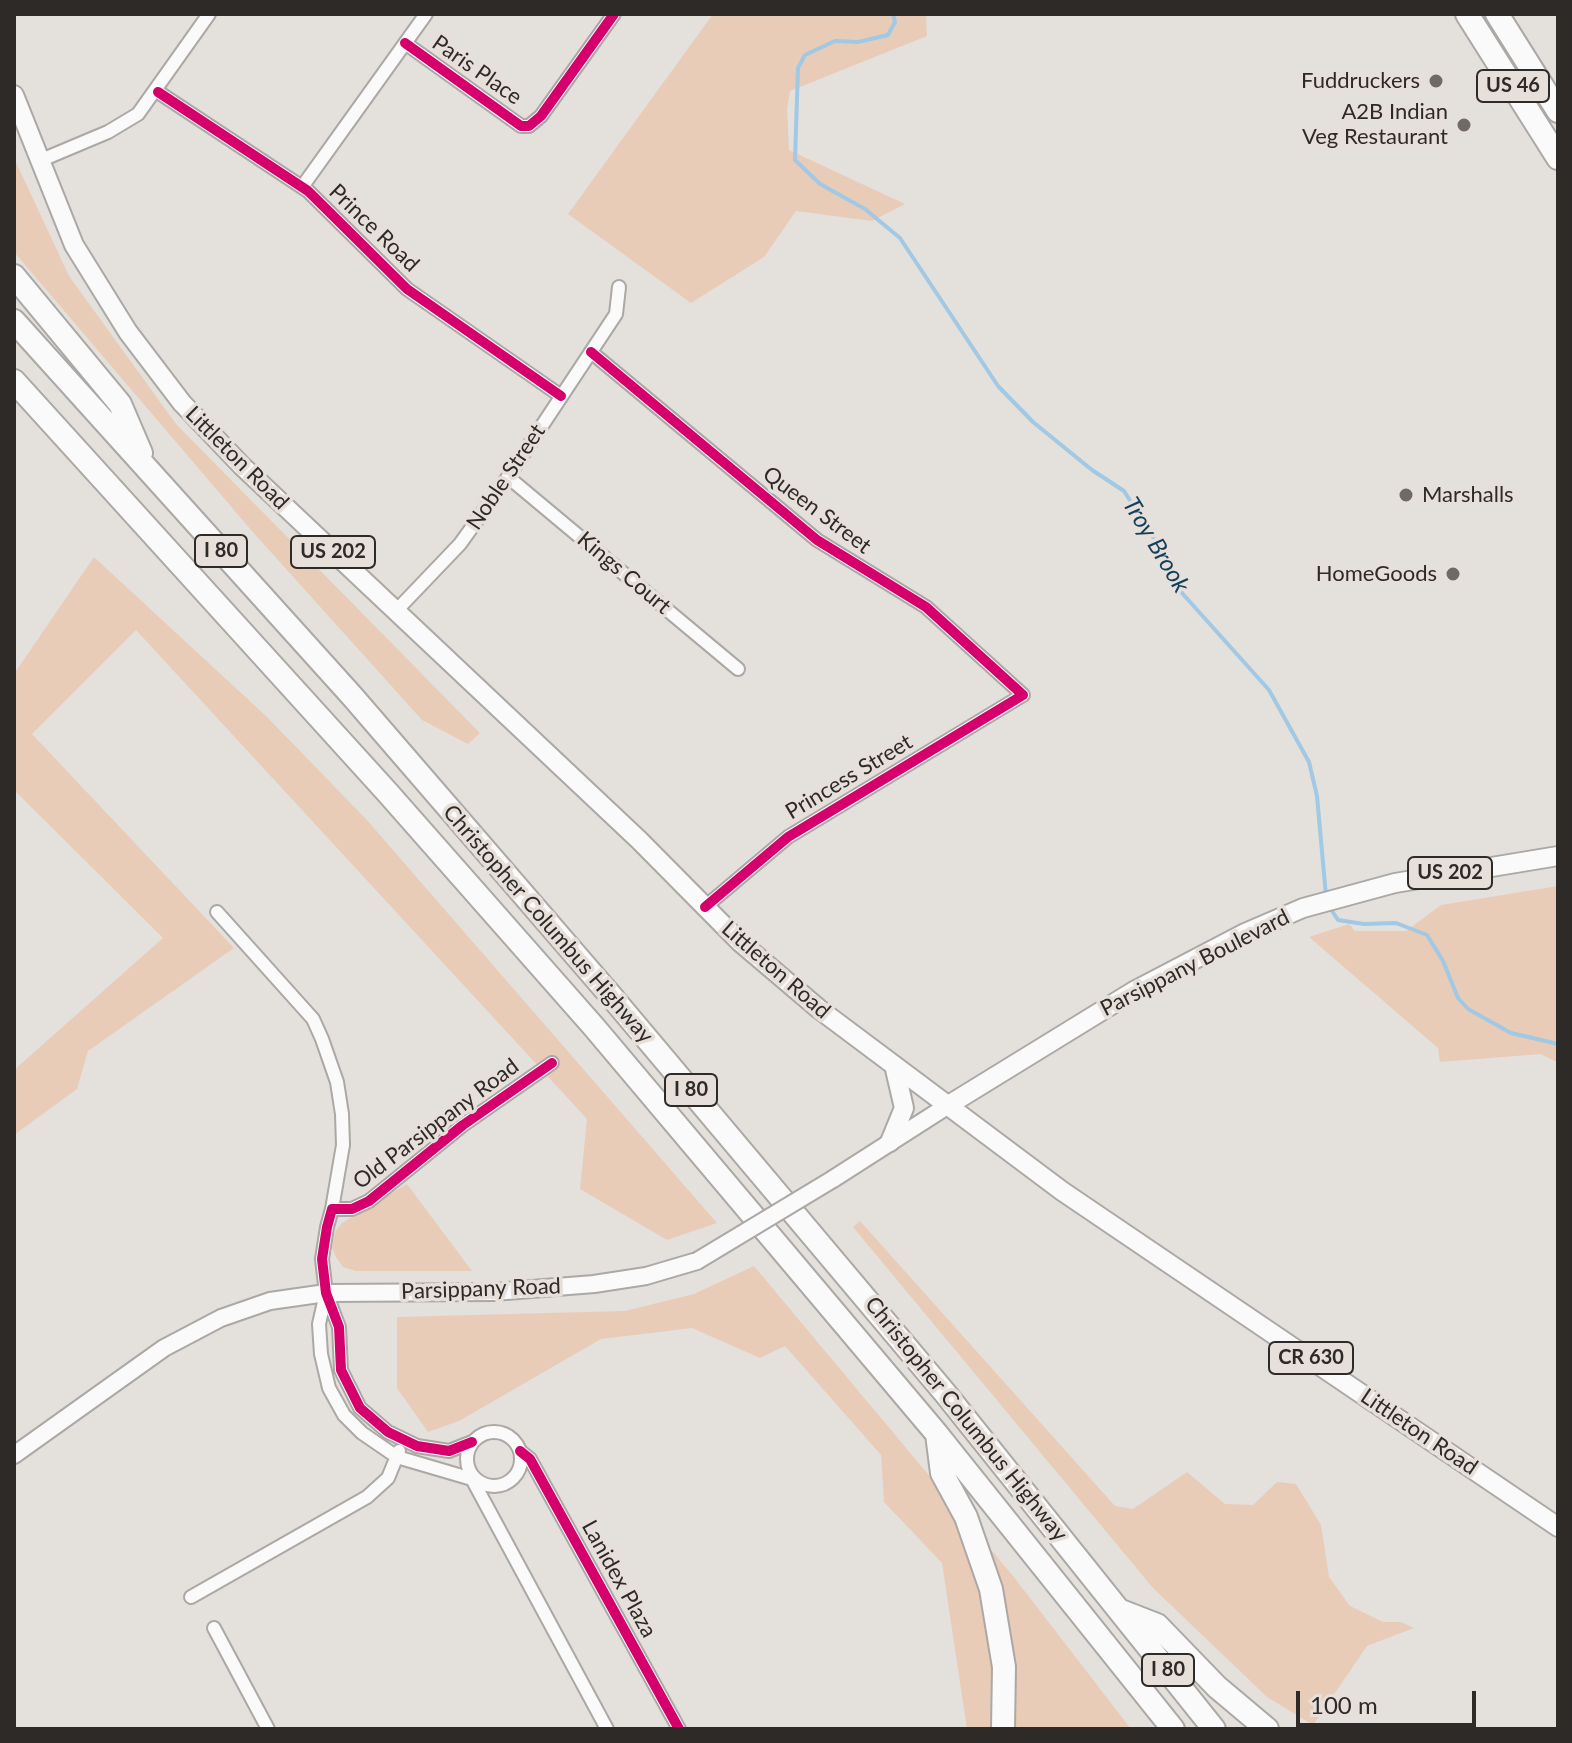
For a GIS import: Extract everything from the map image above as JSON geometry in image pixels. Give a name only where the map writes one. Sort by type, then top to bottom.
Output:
[{"type":"highway","name":"US 46","points":[[1467,14],[1558,158]]},
{"type":"highway","name":"US 46","points":[[1497,14],[1558,111]]},
{"type":"highway","points":[[14,276],[120,404],[147,469]]},
{"type":"highway","name":"Christopher Columbus Highway","points":[[14,321],[352,696],[660,1053],[844,1270],[1214,1729]]},
{"type":"highway","name":"Christopher Columbus Highway","points":[[14,381],[502,920],[937,1434],[1173,1729]]},
{"type":"highway","points":[[937,1434],[942,1473],[966,1517],[991,1589],[1004,1667],[1003,1729]]},
{"type":"highway","points":[[1121,1611],[1157,1625],[1217,1687],[1267,1729]]},
{"type":"main road","name":"Littleton Road","points":[[14,95],[59,215],[95,280],[182,403],[242,466],[639,840],[768,967],[1066,1195],[1558,1527]]},
{"type":"main road","name":"Littleton Road","points":[[14,122],[39,161]]},
{"type":"main road","name":"Parsippany Boulevard","points":[[947,1106],[1134,991],[1245,933],[1315,904],[1395,883],[1558,856]]},
{"type":"main road","points":[[890,1142],[904,1108],[894,1065]]},
{"type":"main road","name":"Parsippany Road","points":[[14,1455],[164,1348],[209,1324],[270,1301],[326,1293],[494,1292],[594,1284],[646,1276],[697,1261],[947,1106]]},
{"type":"street","points":[[39,161],[130,121],[158,92],[209,14]]},
{"type":"street","points":[[302,187],[426,14]]},
{"type":"street","name":"Paris Place","points":[[405,43],[521,126],[529,126],[541,116],[614,14]]},
{"type":"street","name":"Prince Road","points":[[158,92],[302,187],[407,289],[561,396]]},
{"type":"street","name":"Noble Street","points":[[395,612],[460,544],[508,477],[616,314],[619,287]]},
{"type":"street","name":"Queen Street","points":[[591,352],[817,540],[926,607],[1023,695]]},
{"type":"street","name":"Kings Court","points":[[508,477],[738,669]]},
{"type":"street","name":"Princess Street","points":[[705,907],[788,837],[1023,695]]},
{"type":"street","points":[[217,912],[313,1019],[337,1082],[343,1145],[322,1259],[326,1293],[319,1324],[329,1388],[344,1415],[355,1427],[397,1457],[493,1486],[508,1482],[518,1472],[520,1451]]},
{"type":"street","name":"Old Parsippany Road","points":[[332,1209],[352,1209],[369,1201],[463,1125],[552,1063]]},
{"type":"street","name":"Lanidex Plaza","points":[[326,1293],[339,1327],[341,1370],[351,1394],[374,1422],[402,1440],[440,1451],[472,1442],[484,1433],[499,1432],[511,1438],[530,1459],[679,1729]]},
{"type":"street","points":[[191,1597],[367,1497],[388,1478],[402,1440]]},
{"type":"street","points":[[472,1442],[467,1456],[472,1479],[607,1729]]},
{"type":"street","points":[[214,1628],[268,1729]]},
{"type":"shaded area","points":[[713,14],[926,14],[927,36],[790,91],[787,109],[789,150],[905,204],[872,221],[796,211],[764,257],[691,303],[568,214]]},
{"type":"shaded area","points":[[14,158],[69,276],[176,424],[480,733],[468,744],[422,720],[251,530],[14,252]]},
{"type":"shaded area","points":[[94,557],[266,716],[366,819],[717,1223],[667,1240],[580,1189],[587,1119],[136,630],[32,734],[234,948],[88,1051],[77,1089],[14,1135],[14,1070],[163,938],[14,790],[14,674]]},
{"type":"shaded area","points":[[1558,886],[1558,1063],[1541,1054],[1440,1062],[1438,1048],[1309,937],[1349,924],[1355,931],[1406,931],[1441,905]]},
{"type":"shaded area","points":[[407,1184],[472,1271],[356,1271],[343,1267],[332,1247],[335,1232],[342,1223]]},
{"type":"shaded area","points":[[860,1221],[1115,1506],[1133,1509],[1187,1472],[1225,1504],[1253,1505],[1277,1482],[1296,1484],[1321,1525],[1329,1577],[1350,1606],[1383,1622],[1401,1622],[1414,1628],[1367,1646],[1313,1725],[1267,1697],[1153,1588],[853,1227]]},
{"type":"shaded area","points":[[754,1266],[1013,1576],[1131,1729],[967,1729],[942,1563],[884,1502],[881,1455],[785,1346],[760,1358],[692,1328],[601,1339],[459,1421],[428,1432],[397,1388],[397,1317],[625,1311],[694,1294]]},
{"type":"waterway","name":"Troy Brook","points":[[893,14],[895,22],[888,35],[858,42],[835,41],[805,55],[798,68],[795,160],[820,184],[865,209],[900,238],[998,386],[1033,422],[1092,470],[1124,491],[1163,553],[1182,593],[1269,690],[1309,762],[1317,796],[1326,896]]},
{"type":"waterway","name":"Troy Brook","points":[[1330,908],[1338,920],[1364,924],[1396,923],[1427,935],[1443,961],[1458,998],[1468,1009],[1511,1033],[1558,1044]]},
{"type":"cycle path","points":[[405,43],[521,126],[529,126],[541,116],[614,14]]},
{"type":"cycle path","points":[[158,92],[308,191],[407,289],[561,396]]},
{"type":"cycle path","points":[[591,352],[817,540],[926,607],[1023,695],[788,837],[705,907]]},
{"type":"cycle path","points":[[472,1442],[449,1451],[417,1446],[388,1432],[360,1408],[341,1370],[339,1327],[326,1293],[322,1259],[327,1227],[332,1209],[352,1209],[369,1201],[463,1125],[552,1063]]},
{"type":"cycle path","points":[[520,1451],[530,1459],[679,1729]]},
{"type":"place","name":"Fuddruckers","points":[[1436,81]]},
{"type":"place","name":"A2B Indian Veg Restaurant","points":[[1464,125]]},
{"type":"place","name":"Marshalls","points":[[1406,495]]},
{"type":"place","name":"HomeGoods","points":[[1453,574]]}]
